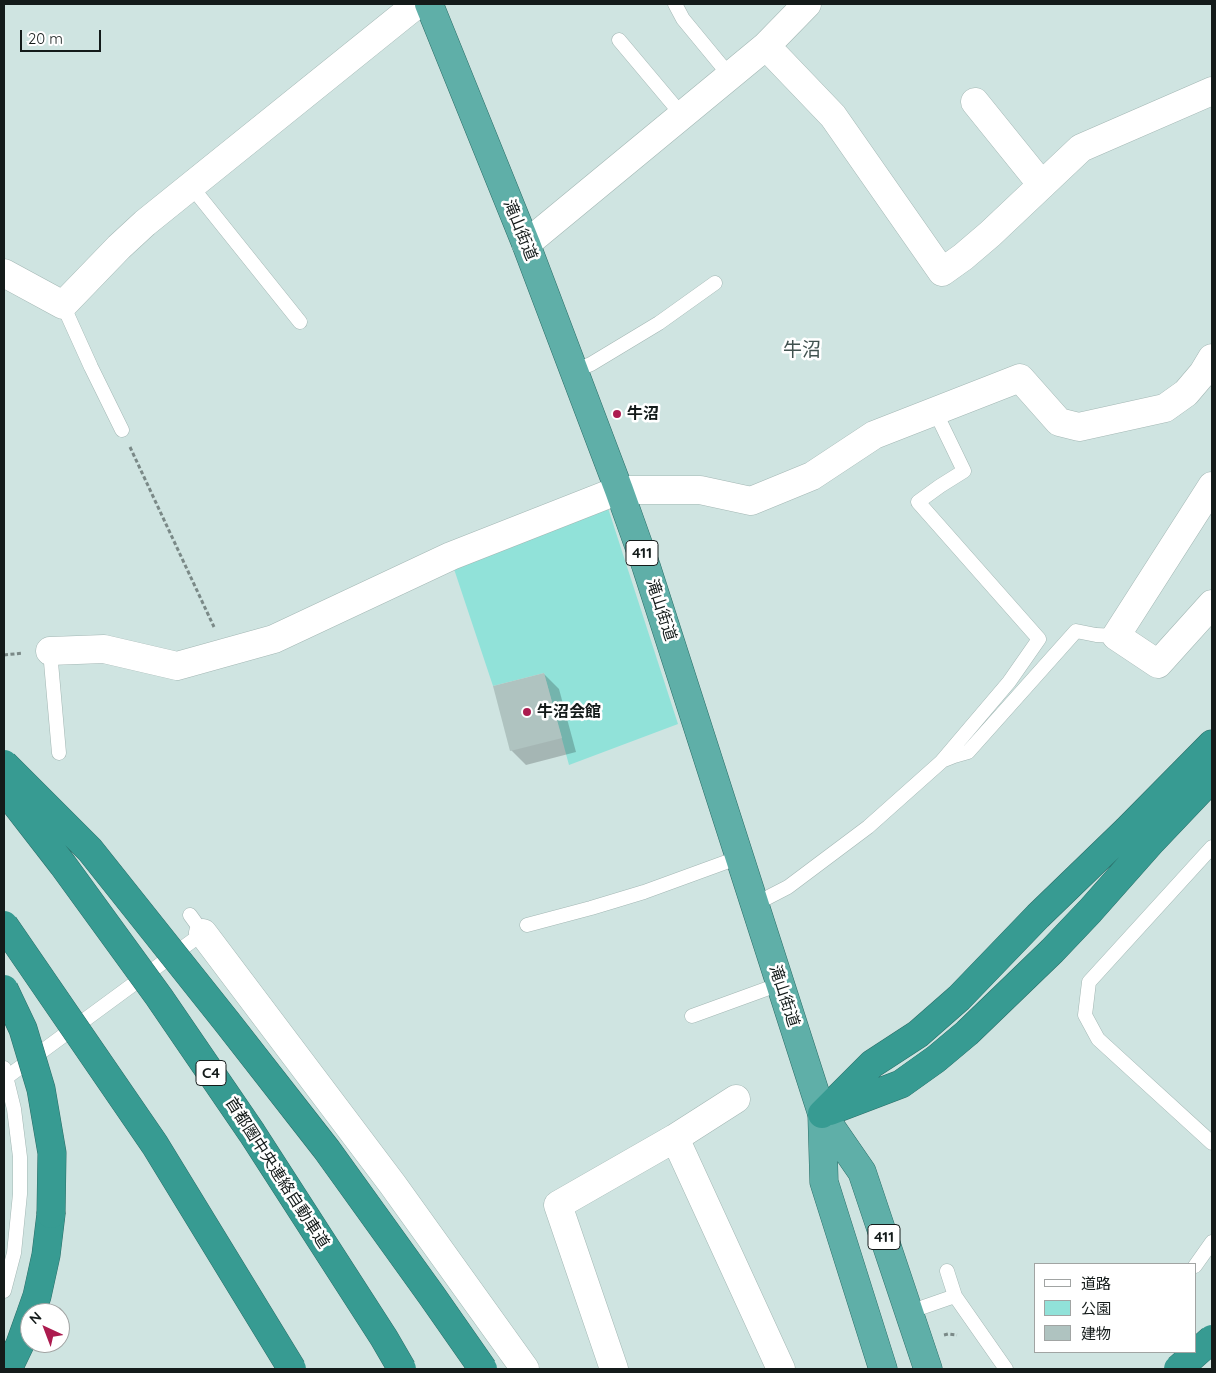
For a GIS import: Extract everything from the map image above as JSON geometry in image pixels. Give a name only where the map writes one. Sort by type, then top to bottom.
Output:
[{"type":"highway","name":"滝山街道","points":[[429,4],[526,244],[650,575],[822,1114],[824,1182],[883,1369]]},
{"type":"highway","points":[[822,1114],[872,1064],[918,1034],[959,998],[1038,916],[1212,744]]},
{"type":"highway","points":[[4,764],[90,850],[221,1014],[327,1150],[483,1369]]},
{"type":"highway","points":[[822,1114],[901,1084],[959,1040],[1052,951],[1212,778]]},
{"type":"highway","name":"首都圏中央連絡自動車道","points":[[4,789],[74,880],[247,1125],[402,1369]]},
{"type":"highway","points":[[4,925],[155,1145],[292,1369]]},
{"type":"highway","points":[[4,988],[23,1029],[41,1088],[52,1153],[52,1214],[34,1303]]},
{"type":"highway","name":"滝山街道","points":[[822,1114],[862,1172],[928,1369]]},
{"type":"highway","points":[[1196,1353],[1212,1338]]},
{"type":"highway","points":[[8,1369],[20,1344]]},
{"type":"highway","points":[[1178,1369],[1196,1353]]},
{"type":"street","points":[[4,274],[63,305],[132,235],[417,4]]},
{"type":"street","points":[[526,244],[766,46],[807,4]]},
{"type":"street","points":[[766,46],[833,116],[942,272],[990,234],[1081,148],[1212,92]]},
{"type":"street","points":[[975,102],[1042,185]]},
{"type":"street","points":[[50,651],[104,650],[177,666],[274,639],[451,556],[619,490],[700,490],[751,502],[812,476],[874,436],[1020,378],[1059,422],[1080,427],[1165,408],[1186,393],[1212,358]]},
{"type":"street","points":[[1212,486],[1116,636],[1158,664],[1212,604]]},
{"type":"street","points":[[197,924],[393,1185],[526,1369]]},
{"type":"street","points":[[614,1369],[558,1204],[675,1138],[736,1099]]},
{"type":"street","points":[[675,1138],[781,1369]]},
{"type":"lane","points":[[675,4],[683,19],[730,76]]},
{"type":"lane","points":[[619,40],[682,115]]},
{"type":"lane","points":[[191,186],[300,322]]},
{"type":"lane","points":[[574,371],[591,364],[651,328],[715,283]]},
{"type":"lane","points":[[63,305],[122,430]]},
{"type":"lane","points":[[755,904],[788,887],[868,827],[941,762],[1009,682],[1039,639],[918,502],[964,471],[936,411]]},
{"type":"lane","points":[[941,762],[968,752],[1076,630],[1096,635],[1116,636]]},
{"type":"lane","points":[[50,651],[58,753]]},
{"type":"lane","points":[[1212,847],[1089,982],[1085,1015],[1098,1039],[1212,1143]]},
{"type":"lane","points":[[527,924],[644,892],[740,857]]},
{"type":"lane","points":[[4,1291],[14,1253],[20,1194],[20,1157],[14,1109],[5,1072],[197,924]]},
{"type":"lane","points":[[692,1016],[780,984]]},
{"type":"lane","points":[[1196,1265],[1212,1242]]},
{"type":"lane","points":[[948,1272],[954,1296],[1006,1369]]},
{"type":"lane","points":[[909,1312],[954,1296]]},
{"type":"lane","points":[[1196,1340],[1212,1356]]},
{"type":"path","points":[[122,430],[225,652]]},
{"type":"green space","points":[[607,505],[678,724],[569,765],[544,673],[493,686],[453,566]]},
{"type":"building","name":"牛沼会館","points":[[544,673],[562,738],[510,751],[493,686]]},
{"type":"place","name":"牛沼","points":[[617,414]]},
{"type":"place","name":"牛沼会館","points":[[527,712]]},
{"type":"district","name":"牛沼","points":[[802,350]]}]
